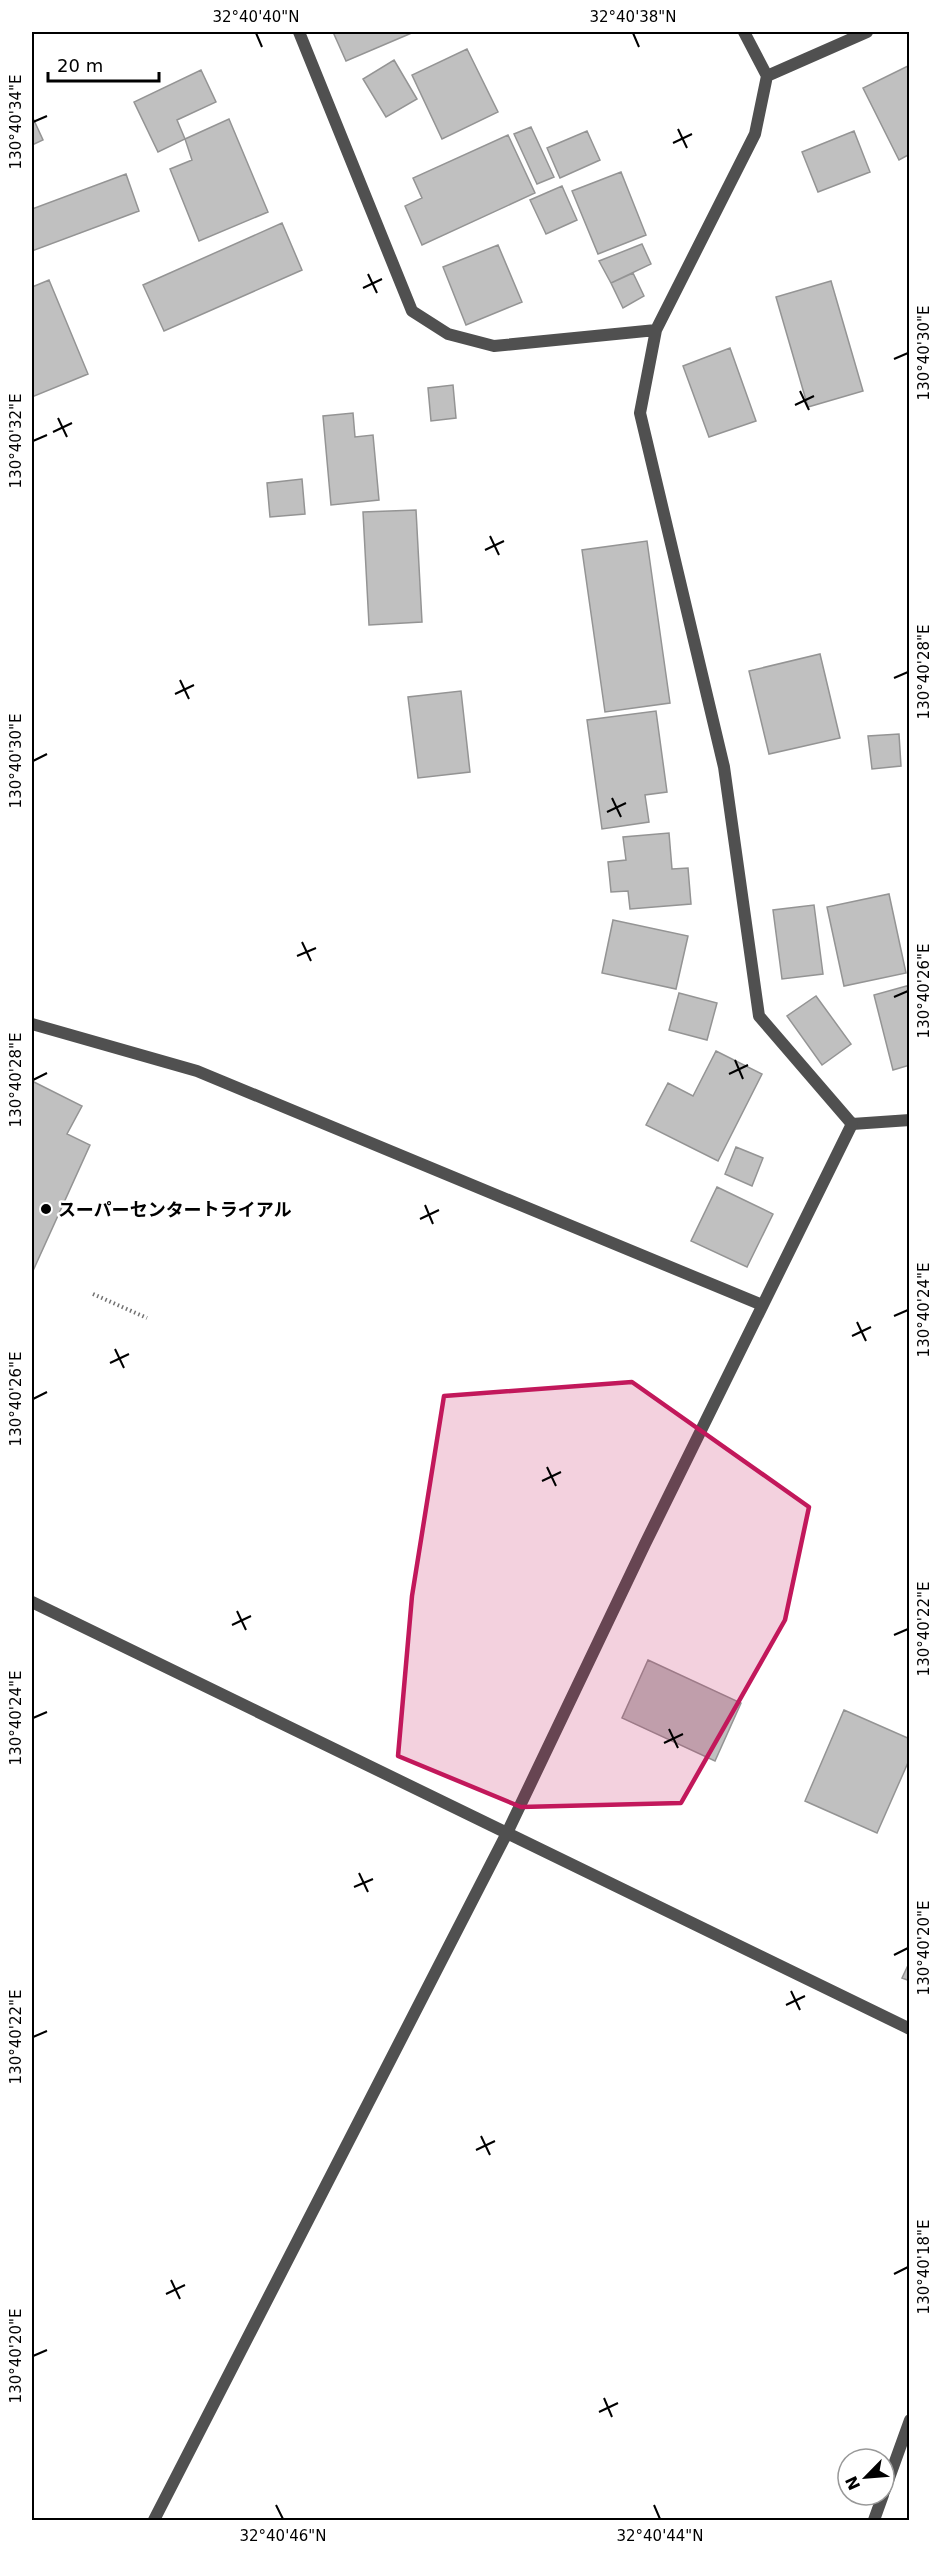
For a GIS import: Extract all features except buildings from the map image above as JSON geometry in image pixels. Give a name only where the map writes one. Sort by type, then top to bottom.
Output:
[{"type":"street","points":[[299,32],[412,311],[448,334],[494,346],[656,330]]},
{"type":"street","points":[[744,32],[767,76],[755,134],[656,330],[640,413],[724,767],[759,1016],[852,1124]]},
{"type":"street","points":[[767,76],[867,32]]},
{"type":"street","points":[[32,1024],[197,1071],[762,1305]]},
{"type":"street","points":[[852,1124],[909,1120]]},
{"type":"street","points":[[154,2520],[507,1833],[852,1124]]},
{"type":"street","points":[[32,1602],[909,2029]]},
{"type":"street","points":[[896,2456],[909,2420]]},
{"type":"path","points":[[93,1294],[147,1318]]},
{"type":"highlighted area","points":[[632,1382],[809,1507],[785,1620],[681,1803],[521,1807],[398,1756],[412,1596],[444,1396]]},
{"type":"place","name":"スーパーセンタートライアル","points":[[46,1209]]}]
